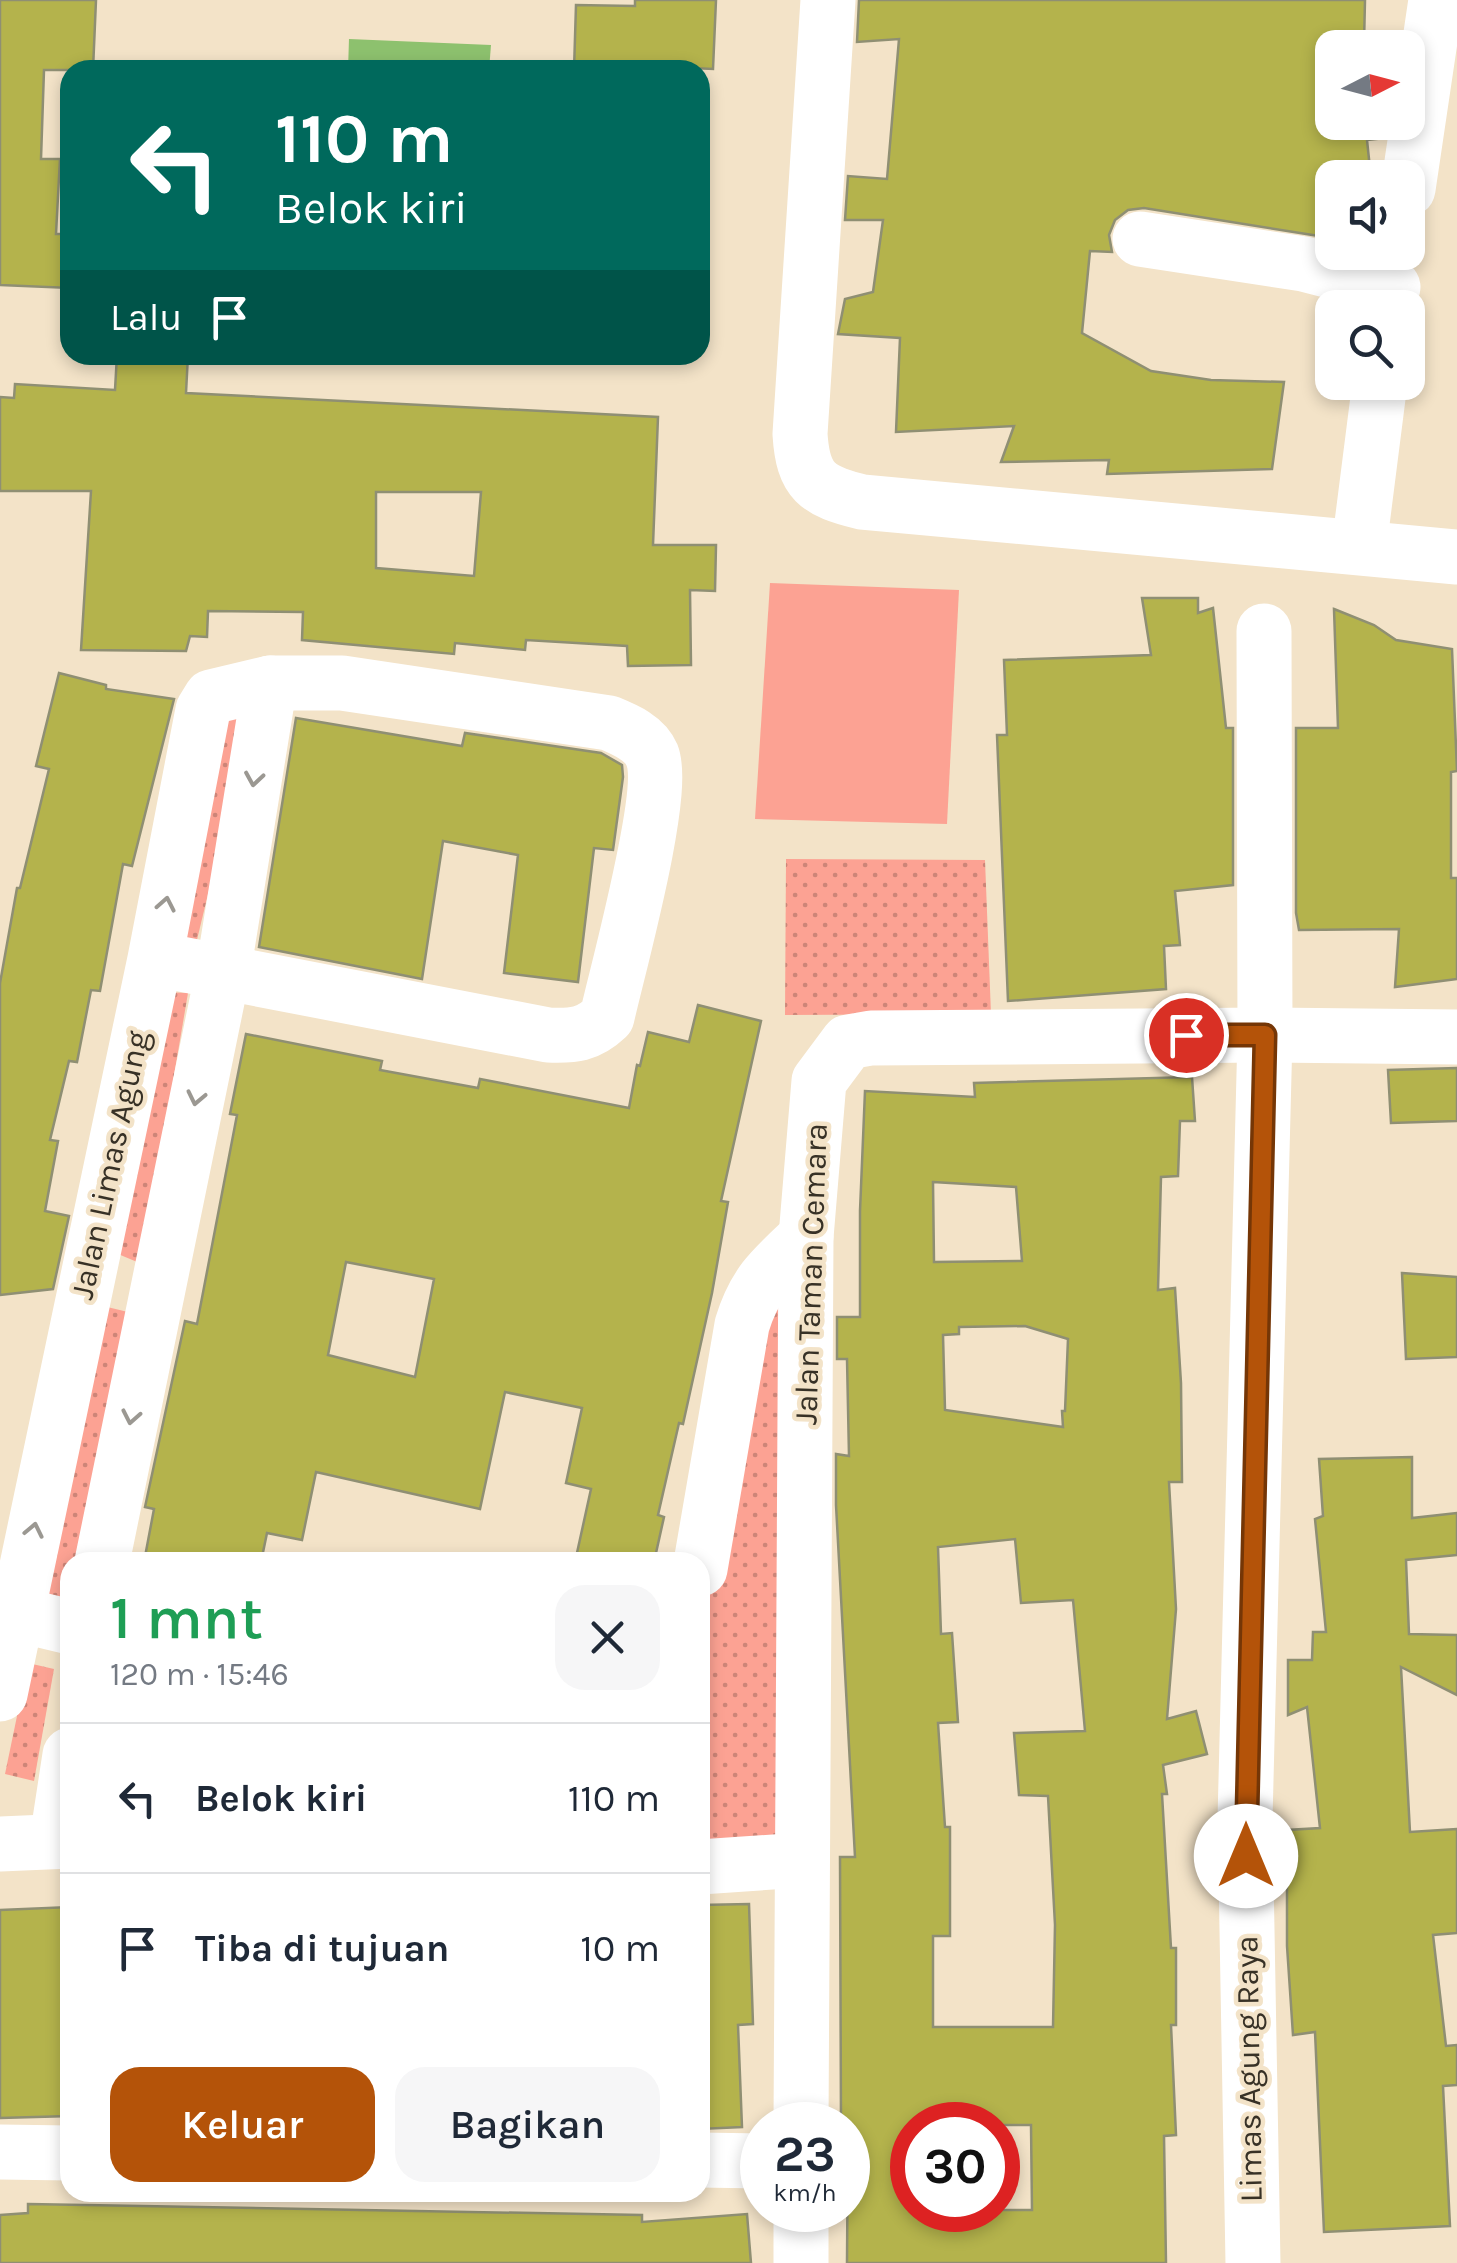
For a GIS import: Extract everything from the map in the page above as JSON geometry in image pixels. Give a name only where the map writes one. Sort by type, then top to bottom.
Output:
[{"type":"street","points":[[828,0],[800,434],[802,461],[812,482],[840,497],[862,502],[1457,557]]},
{"type":"street","points":[[1412,160],[1436,0]]},
{"type":"street","points":[[1140,238],[1393,282]]},
{"type":"street","points":[[1360,547],[1378,400]]},
{"type":"street","name":"Limas Agung Raya","points":[[1253,2263],[1245,1819],[1265,1035],[1264,631]]},
{"type":"street","points":[[104,1552],[222,972],[270,682]]},
{"type":"street","name":"Jalan Limas Agung","points":[[0,1694],[155,960],[202,710],[211,697],[270,682],[342,684],[609,723],[628,730],[653,757],[654,811],[608,1016],[594,1030],[577,1036],[548,1036],[222,972]]},
{"type":"street","points":[[155,960],[222,972]]},
{"type":"street","name":"Jalan Taman Cemara","points":[[801,2102],[806,1237],[819,1081],[848,1042],[872,1038],[1457,1037]]},
{"type":"street","points":[[703,1552],[749,1302],[760,1280],[806,1237]]},
{"type":"street","points":[[86,1277],[155,1293]]},
{"type":"street","points":[[16,1614],[60,1625]]},
{"type":"street","points":[[0,1844],[60,1840]]},
{"type":"street","points":[[710,1866],[802,1860]]},
{"type":"street","points":[[0,2152],[60,2153]]},
{"type":"street","points":[[710,2160],[740,2161]]},
{"type":"street","points":[[801,2232],[801,2263]]},
{"type":"shaded area","points":[[349,39],[491,45],[490,60],[348,60]]},
{"type":"shaded area","points":[[770,583],[959,590],[947,824],[755,819]]},
{"type":"shaded area","points":[[224,706],[253,707],[196,944],[174,943]]},
{"type":"shaded area","points":[[786,859],[985,860],[991,1014],[785,1015]]},
{"type":"shaded area","points":[[160,992],[188,993],[142,1264],[106,1249]]},
{"type":"shaded area","points":[[790,1274],[782,1844],[710,1851],[710,1590],[758,1309]]},
{"type":"shaded area","points":[[99,1305],[128,1312],[82,1552],[60,1552],[60,1601],[37,1598]]},
{"type":"shaded area","points":[[28,1663],[54,1669],[34,1781],[5,1774]]},
{"type":"building","points":[[0,0],[96,0],[93,60],[60,60],[60,70],[44,70],[41,159],[60,159],[56,234],[60,234],[60,288],[0,285]]},
{"type":"building","points":[[635,0],[716,0],[713,69],[710,60],[574,60],[576,5],[635,6]]},
{"type":"building","points":[[859,0],[1365,0],[1364,30],[1315,30],[1315,140],[1367,140],[1369,160],[1315,160],[1315,235],[1144,208],[1128,210],[1115,220],[1109,235],[1112,252],[1090,251],[1082,333],[1151,371],[1211,380],[1284,382],[1272,469],[1107,474],[1109,460],[1001,462],[1014,426],[896,432],[900,338],[838,334],[845,299],[873,292],[883,220],[845,220],[848,176],[887,179],[899,39],[857,42]]},
{"type":"building","points":[[116,365],[187,365],[186,393],[658,417],[653,545],[716,545],[715,591],[690,590],[691,665],[628,666],[627,646],[526,640],[525,650],[455,643],[454,654],[302,640],[303,612],[208,611],[207,637],[190,636],[186,651],[81,650],[91,491],[0,491],[0,397],[14,398],[15,384],[115,390]],"holes":[[[376,492],[481,492],[474,576],[376,568]]]},
{"type":"building","points":[[1142,598],[1198,598],[1198,613],[1213,608],[1226,728],[1233,728],[1233,885],[1175,891],[1180,945],[1164,946],[1166,989],[1008,1001],[997,735],[1007,735],[1004,660],[1151,655]]},
{"type":"building","points":[[1334,609],[1374,625],[1396,640],[1452,649],[1457,771],[1451,772],[1451,878],[1457,878],[1457,979],[1395,987],[1399,929],[1299,930],[1296,728],[1338,728]]},
{"type":"building","points":[[59,673],[106,685],[106,689],[174,699],[132,866],[123,864],[100,991],[91,990],[77,1062],[69,1061],[50,1140],[58,1141],[45,1211],[69,1216],[53,1289],[0,1295],[0,983],[17,888],[49,769],[36,766]]},
{"type":"building","points":[[296,718],[462,746],[465,733],[601,753],[622,765],[613,850],[594,848],[578,982],[504,973],[518,855],[443,841],[422,979],[259,947]]},
{"type":"building","points":[[698,1005],[761,1021],[721,1201],[728,1202],[712,1293],[658,1515],[664,1517],[656,1552],[577,1552],[591,1489],[566,1483],[582,1408],[505,1392],[480,1509],[316,1472],[302,1540],[267,1533],[263,1552],[146,1552],[154,1509],[145,1507],[185,1321],[197,1324],[237,1115],[230,1114],[246,1034],[382,1061],[380,1070],[478,1088],[480,1079],[629,1108],[648,1032],[689,1042]],"holes":[[[346,1262],[434,1279],[415,1377],[328,1355]]]},
{"type":"building","points":[[1457,1068],[1457,1121],[1391,1123],[1388,1070]]},
{"type":"building","points":[[1192,1077],[1195,1121],[1180,1121],[1178,1176],[1161,1177],[1158,1290],[1175,1288],[1181,1383],[1182,1482],[1169,1482],[1176,1609],[1167,1719],[1196,1711],[1207,1754],[1163,1765],[1171,1948],[1176,1948],[1176,2025],[1171,2025],[1176,2135],[1164,2136],[1166,2263],[847,2263],[847,2232],[870,2232],[870,2102],[841,2102],[840,1857],[855,1857],[836,1505],[836,1454],[849,1456],[847,1359],[837,1359],[837,1317],[860,1317],[865,1091],[975,1097],[974,1083]],"holes":[[[933,1182],[1016,1187],[1022,1261],[934,1262]],[[1025,1326],[1068,1339],[1063,1427],[945,1410],[943,1335],[959,1334],[959,1327]],[[1015,1539],[1021,1603],[1073,1600],[1085,1731],[1014,1733],[1019,1795],[1048,1796],[1055,1925],[1053,2027],[933,2027],[933,1936],[950,1936],[950,1827],[945,1827],[938,1723],[958,1722],[952,1633],[941,1634],[938,1547]]]},
{"type":"building","points":[[1402,1273],[1457,1277],[1457,1357],[1406,1359]]},
{"type":"building","points":[[1412,1457],[1412,1518],[1457,1513],[1457,1555],[1406,1560],[1409,1634],[1457,1635],[1457,1695],[1401,1667],[1410,1832],[1457,1829],[1457,1933],[1433,1935],[1446,2046],[1457,2045],[1457,2085],[1443,2086],[1450,2226],[1324,2232],[1315,2032],[1293,2035],[1287,1946],[1287,1830],[1320,1828],[1307,1707],[1288,1715],[1288,1660],[1312,1660],[1313,1632],[1326,1632],[1315,1519],[1323,1516],[1319,1459]]},
{"type":"building","points":[[749,1904],[753,2024],[738,2025],[740,2127],[710,2129],[710,1905]]},
{"type":"building","points":[[60,1907],[60,2116],[0,2118],[0,1910]]},
{"type":"building","points":[[28,2204],[642,2215],[642,2222],[740,2215],[740,2232],[748,2232],[751,2263],[0,2263],[0,2215],[28,2213]]},
{"type":"route","points":[[1186,1035],[1265,1035],[1246,1856]]}]
